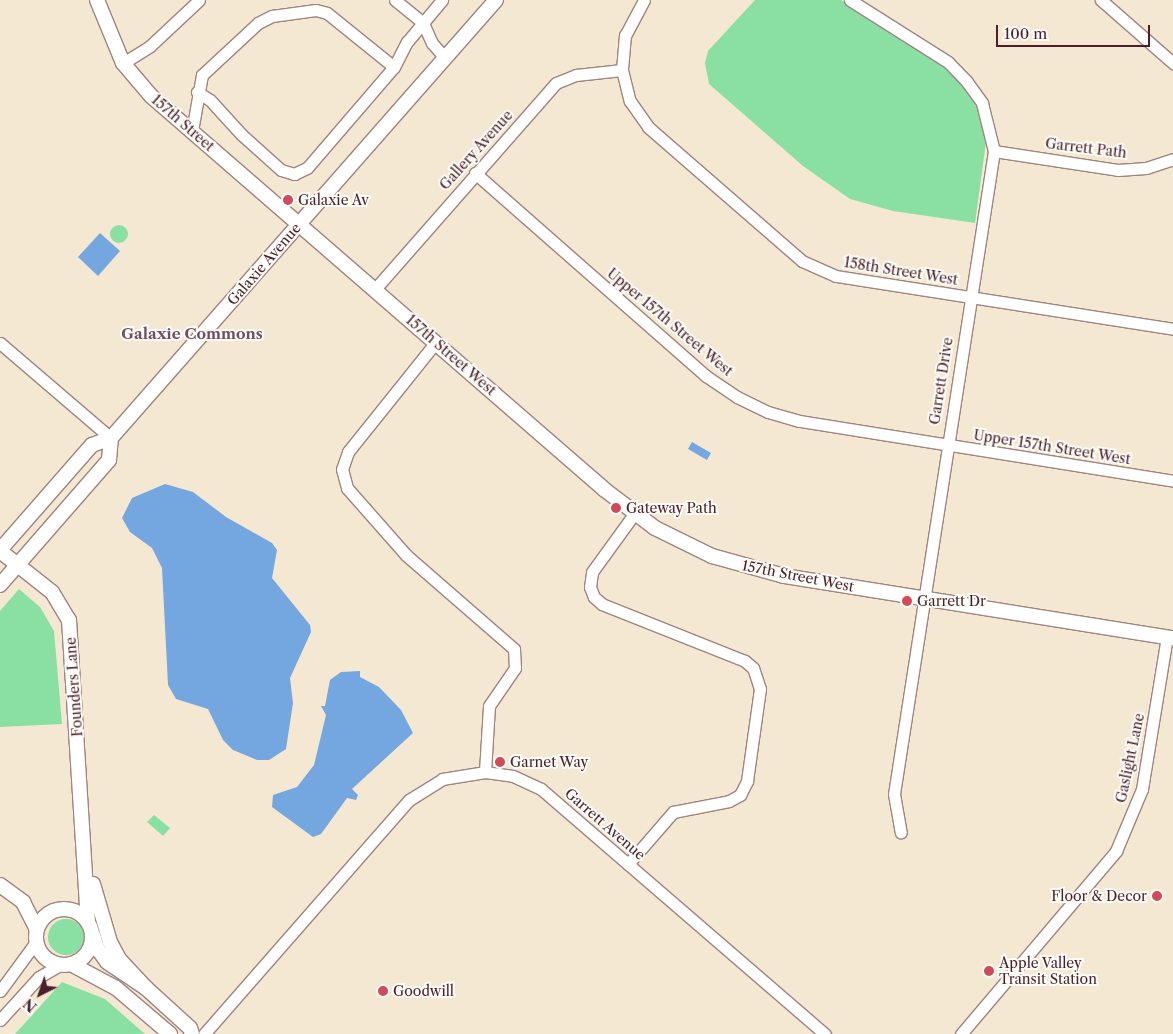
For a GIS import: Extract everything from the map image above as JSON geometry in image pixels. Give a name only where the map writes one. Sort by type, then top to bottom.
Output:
[{"type":"street","name":"157th Street","points":[[97,0],[123,63],[151,96],[300,224]]},
{"type":"street","points":[[123,63],[150,46],[199,0]]},
{"type":"street","points":[[395,0],[423,23],[432,43],[445,58]]},
{"type":"street","points":[[197,92],[210,100],[242,136],[281,170],[294,174],[307,168],[394,67],[407,42],[442,0]]},
{"type":"street","name":"Galaxie Avenue","points":[[0,550],[92,445],[111,438],[496,0]]},
{"type":"street","name":"158th Street West","points":[[644,0],[625,36],[622,70],[630,101],[648,127],[802,261],[836,276],[1173,329]]},
{"type":"street","name":"Garrett Drive","points":[[850,0],[948,62],[967,82],[982,103],[994,151],[946,445],[894,794],[901,832]]},
{"type":"street","points":[[1101,0],[1173,63]]},
{"type":"street","points":[[192,131],[197,92],[202,75],[258,23],[272,16],[308,11],[327,13],[394,67]]},
{"type":"street","name":"Gallery Avenue","points":[[375,289],[556,83],[576,75],[622,70]]},
{"type":"street","name":"Garrett Path","points":[[994,151],[1118,170],[1146,168],[1173,159]]},
{"type":"street","name":"Upper 157th Street West","points":[[475,173],[706,376],[737,397],[800,421],[1173,481]]},
{"type":"street","name":"157th Street West","points":[[300,224],[634,514],[686,544],[754,570],[1170,638]]},
{"type":"street","points":[[436,342],[348,452],[342,469],[352,495],[406,555],[514,649],[515,668],[489,706],[486,772]]},
{"type":"street","points":[[0,343],[111,438],[110,460],[0,585]]},
{"type":"street","points":[[628,864],[673,812],[729,801],[740,795],[747,781],[760,689],[753,668],[745,661],[602,604],[594,597],[590,587],[592,572],[634,514]]},
{"type":"street","name":"Founders Lane","points":[[0,550],[52,592],[69,620],[88,920]]},
{"type":"street","name":"Gaslight Lane","points":[[961,1034],[1116,851],[1142,789],[1170,638]]},
{"type":"street","name":"Garrett Avenue","points":[[204,1034],[409,800],[442,779],[486,772],[513,776],[541,789],[825,1034]]},
{"type":"street","name":"Founders Lane","points":[[85,853],[110,942],[119,959],[146,988]]},
{"type":"street","points":[[0,885],[23,902],[44,957],[116,988],[170,1034]]},
{"type":"street","points":[[0,991],[36,936],[40,921],[54,910],[73,909],[88,920],[97,948],[107,962],[146,988],[190,1028],[192,1034]]},
{"type":"street","points":[[0,1020],[39,976],[66,965],[90,950],[93,934]]},
{"type":"green space","points":[[755,0],[841,0],[940,63],[962,84],[979,111],[986,142],[975,223],[893,211],[850,199],[803,166],[709,84],[705,63],[708,51]]},
{"type":"green space","points":[[115,225],[123,225],[128,230],[126,241],[115,243],[110,238],[110,230]]},
{"type":"green space","points":[[19,589],[40,607],[54,631],[62,724],[0,727],[0,611]]},
{"type":"green space","points":[[154,815],[170,828],[163,836],[147,822]]},
{"type":"green space","points":[[66,919],[73,920],[79,924],[83,930],[83,944],[79,950],[73,954],[66,955],[59,954],[53,950],[49,944],[48,937],[49,930],[53,924],[59,920]]},
{"type":"green space","points":[[62,982],[105,999],[145,1034],[15,1034]]},
{"type":"water","points":[[100,233],[120,251],[98,276],[78,257]]},
{"type":"water","points":[[692,442],[711,453],[707,460],[688,449]]},
{"type":"water","points":[[165,484],[193,492],[226,517],[272,543],[277,550],[272,578],[310,625],[311,632],[290,678],[293,703],[286,749],[269,760],[257,760],[233,750],[223,740],[208,709],[176,699],[168,685],[162,568],[152,548],[130,532],[122,518],[132,498]]},
{"type":"water","points":[[360,671],[360,677],[379,687],[401,710],[413,733],[352,789],[358,795],[356,800],[347,798],[321,834],[313,837],[272,807],[273,795],[297,787],[314,765],[326,715],[321,706],[325,706],[330,680],[341,672]]},
{"type":"place","name":"Galaxie Av","points":[[288,200]]},
{"type":"place","name":"Gateway Path","points":[[616,508]]},
{"type":"place","name":"Garrett Dr","points":[[907,601]]},
{"type":"place","name":"Garnet Way","points":[[500,762]]},
{"type":"place","name":"Floor & Decor","points":[[1157,896]]},
{"type":"place","name":"Apple Valley Transit Station","points":[[989,971]]},
{"type":"place","name":"Goodwill","points":[[383,991]]},
{"type":"district","name":"Galaxie Commons","points":[[192,334]]}]
